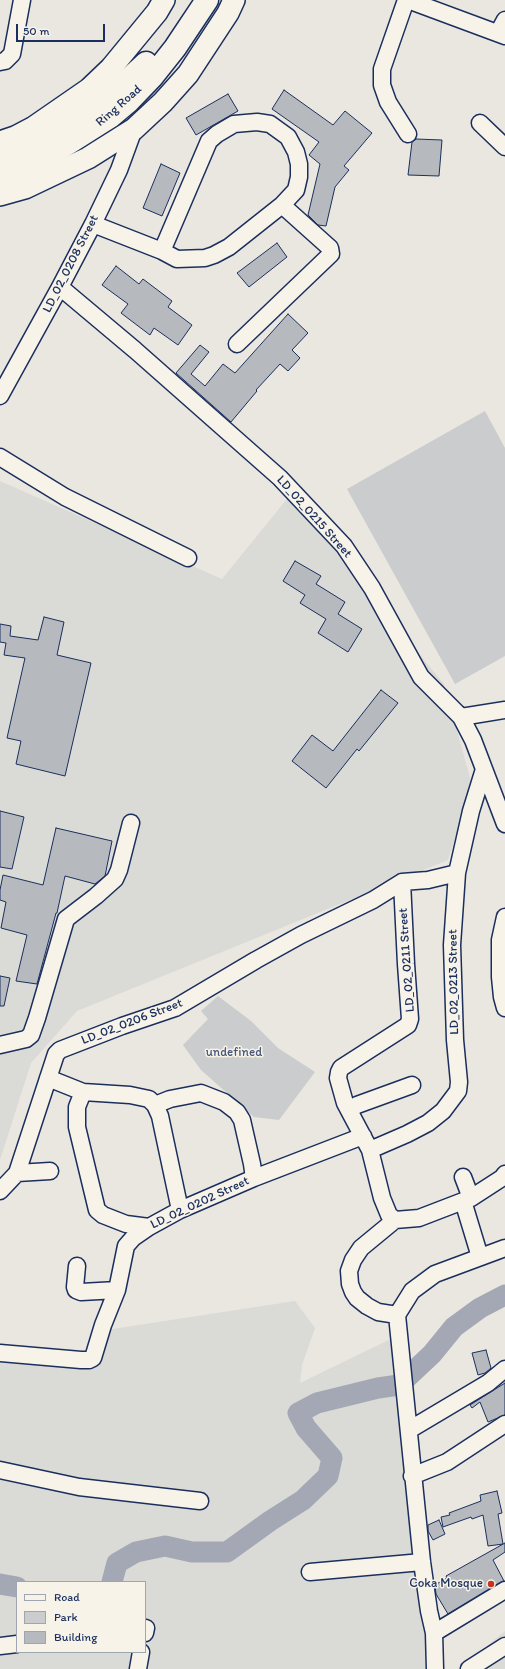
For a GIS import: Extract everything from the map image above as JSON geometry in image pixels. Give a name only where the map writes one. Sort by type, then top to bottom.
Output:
[{"type":"highway","name":"Ring Road","points":[[1,177],[34,144],[106,100],[152,58],[190,0]]},
{"type":"highway","name":"Ring Road","points":[[1,177],[42,160],[87,133],[124,105],[152,77],[175,48],[207,0]]},
{"type":"main road","points":[[0,142],[15,137],[34,127],[89,89],[111,68],[157,12],[164,0]]},
{"type":"main road","points":[[1,177],[25,188],[88,158],[134,129],[163,102],[188,74],[228,13],[234,0]]},
{"type":"street","points":[[0,62],[5,61],[12,54],[22,0]]},
{"type":"street","points":[[408,134],[388,102],[382,85],[382,69],[407,0],[503,30]]},
{"type":"street","points":[[93,224],[162,251],[177,259],[205,258],[214,255],[229,247],[282,205],[296,190],[300,164],[296,152],[288,137],[270,124],[257,122],[234,124],[217,134],[209,141],[162,251]]},
{"type":"street","points":[[480,123],[505,147]]},
{"type":"street","name":"LD_02_0208 Street","points":[[0,396],[93,224],[119,170],[134,129]]},
{"type":"street","points":[[237,344],[330,254],[330,248],[282,205]]},
{"type":"street","name":"LD_02_0215 Street","points":[[60,287],[280,478],[344,546],[372,588],[421,677],[461,717],[473,740],[503,814]]},
{"type":"street","points":[[0,457],[64,497],[188,558]]},
{"type":"street","points":[[461,717],[505,710]]},
{"type":"street","name":"LD_02_0213 Street","points":[[367,1143],[407,1134],[428,1122],[444,1111],[458,1091],[459,1082],[455,1040],[452,945],[457,874],[471,812],[484,769]]},
{"type":"street","points":[[0,1045],[26,1039],[31,1035],[38,1018],[66,919],[115,879],[119,870],[131,823]]},
{"type":"street","points":[[402,882],[428,880],[457,874]]},
{"type":"street","name":"LD_02_0211 Street","points":[[349,1110],[345,1103],[338,1078],[339,1072],[344,1066],[408,1025],[410,1019],[402,882]]},
{"type":"street","name":"LD_02_0206 Street","points":[[0,1191],[17,1173],[56,1054],[60,1050],[122,1026],[175,1008],[295,938],[373,900],[402,882]]},
{"type":"street","points":[[505,917],[500,977],[502,997],[505,1008]]},
{"type":"street","points":[[48,1078],[83,1092],[136,1096],[149,1099],[155,1104],[160,1116],[180,1210]]},
{"type":"street","points":[[395,1220],[389,1214],[382,1198],[367,1143],[349,1110],[357,1105],[412,1085]]},
{"type":"street","points":[[83,1092],[77,1107],[77,1128],[97,1210],[103,1215],[126,1224],[149,1227]]},
{"type":"street","points":[[155,1104],[170,1099],[201,1093],[224,1102],[236,1112],[242,1120],[254,1178]]},
{"type":"street","name":"LD_02_0202 Street","points":[[0,1353],[81,1360],[89,1360],[93,1358],[103,1325],[117,1290],[126,1246],[133,1238],[149,1227],[180,1210],[254,1178],[367,1143]]},
{"type":"street","points":[[17,1173],[50,1171]]},
{"type":"street","points":[[397,1315],[378,1312],[367,1306],[357,1298],[353,1292],[350,1284],[349,1271],[353,1260],[361,1248],[395,1220],[419,1218],[467,1199],[502,1178],[505,1174]]},
{"type":"street","points":[[463,1177],[480,1257]]},
{"type":"street","points":[[435,1669],[434,1632],[429,1611],[422,1562],[412,1476],[397,1315],[412,1290],[429,1278],[505,1248]]},
{"type":"street","points":[[77,1266],[76,1290],[86,1292],[117,1290]]},
{"type":"street","points":[[408,1430],[488,1383],[505,1369]]},
{"type":"street","points":[[412,1476],[447,1462],[505,1424]]},
{"type":"street","points":[[0,1470],[78,1487],[200,1500]]},
{"type":"street","points":[[310,1572],[422,1562]]},
{"type":"street","points":[[434,1632],[505,1590]]},
{"type":"street","points":[[0,1646],[16,1644]]},
{"type":"street","points":[[469,1669],[505,1646]]},
{"type":"street","points":[[138,1669],[141,1653]]},
{"type":"shaded area","points":[[0,481],[222,579],[291,494],[367,591],[444,684],[472,785],[448,860],[77,1011],[31,1063],[0,1160]]},
{"type":"shaded area","points":[[295,1301],[315,1328],[302,1365],[300,1383],[399,1335],[434,1669],[0,1669],[0,1362],[92,1366],[93,1332]]},
{"type":"shaded area","points":[[505,1631],[505,1669],[460,1669]]},
{"type":"green space","points":[[485,411],[505,448],[505,656],[455,684],[347,489]]},
{"type":"green space","name":"undefined","points":[[218,996],[251,1021],[278,1048],[315,1072],[279,1120],[254,1117],[201,1070],[183,1045],[208,1019],[201,1011]]},
{"type":"building","points":[[284,90],[333,125],[345,111],[372,133],[344,166],[349,170],[335,187],[326,226],[318,225],[308,215],[320,164],[309,155],[319,142],[272,109]]},
{"type":"building","points":[[228,94],[238,111],[196,135],[186,118]]},
{"type":"building","points":[[416,139],[442,140],[439,176],[408,175],[412,142]]},
{"type":"building","points":[[161,164],[180,173],[162,216],[143,208]]},
{"type":"building","points":[[277,243],[287,257],[249,287],[237,273]]},
{"type":"building","points":[[116,266],[139,284],[143,279],[172,301],[168,307],[192,325],[178,345],[154,328],[150,335],[121,313],[128,304],[102,285]]},
{"type":"building","points":[[288,314],[308,333],[292,350],[300,358],[288,371],[280,364],[256,390],[257,391],[231,422],[176,373],[200,345],[209,352],[191,374],[205,386],[223,364],[235,373]]},
{"type":"building","points":[[295,561],[321,576],[316,584],[345,602],[338,614],[362,629],[348,652],[318,633],[326,619],[300,603],[305,595],[283,581]]},
{"type":"building","points":[[44,617],[64,622],[57,655],[91,663],[65,776],[16,764],[21,741],[7,738],[25,658],[4,655],[6,643],[0,642],[0,624],[11,626],[10,636],[38,640]]},
{"type":"building","points":[[381,690],[398,703],[359,751],[357,749],[326,788],[292,761],[312,735],[333,751]]},
{"type":"building","points":[[0,811],[24,817],[12,869],[0,867]]},
{"type":"building","points":[[56,828],[112,841],[105,876],[95,884],[65,876],[57,913],[37,984],[16,981],[27,935],[1,928],[6,902],[0,900],[3,875],[43,885]]},
{"type":"building","points":[[0,976],[10,978],[4,1006],[0,1006]]},
{"type":"building","points":[[486,1350],[491,1368],[485,1373],[478,1375],[472,1353]]},
{"type":"building","points":[[505,1383],[505,1415],[488,1422],[480,1402],[472,1408],[470,1405]]},
{"type":"building","points":[[497,1491],[502,1513],[498,1514],[503,1544],[488,1546],[483,1515],[472,1519],[471,1517],[443,1527],[441,1517],[450,1515],[449,1513],[481,1501],[480,1495]]},
{"type":"building","points":[[439,1520],[445,1534],[433,1540],[428,1531],[428,1525]]},
{"type":"building","points":[[505,1543],[505,1552],[493,1560],[504,1581],[448,1614],[436,1594],[435,1585],[447,1578],[446,1576]]},
{"type":"waterway","points":[[112,1581],[117,1563],[136,1552],[165,1546],[192,1552],[227,1552],[270,1521],[303,1500],[328,1476],[332,1458],[306,1428],[298,1413],[317,1403],[378,1388],[399,1385],[432,1354],[454,1327],[480,1308],[505,1295]]},
{"type":"waterway","points":[[0,1584],[16,1587]]},
{"type":"place","name":"Coka Mosque","points":[[491,1584]]}]
